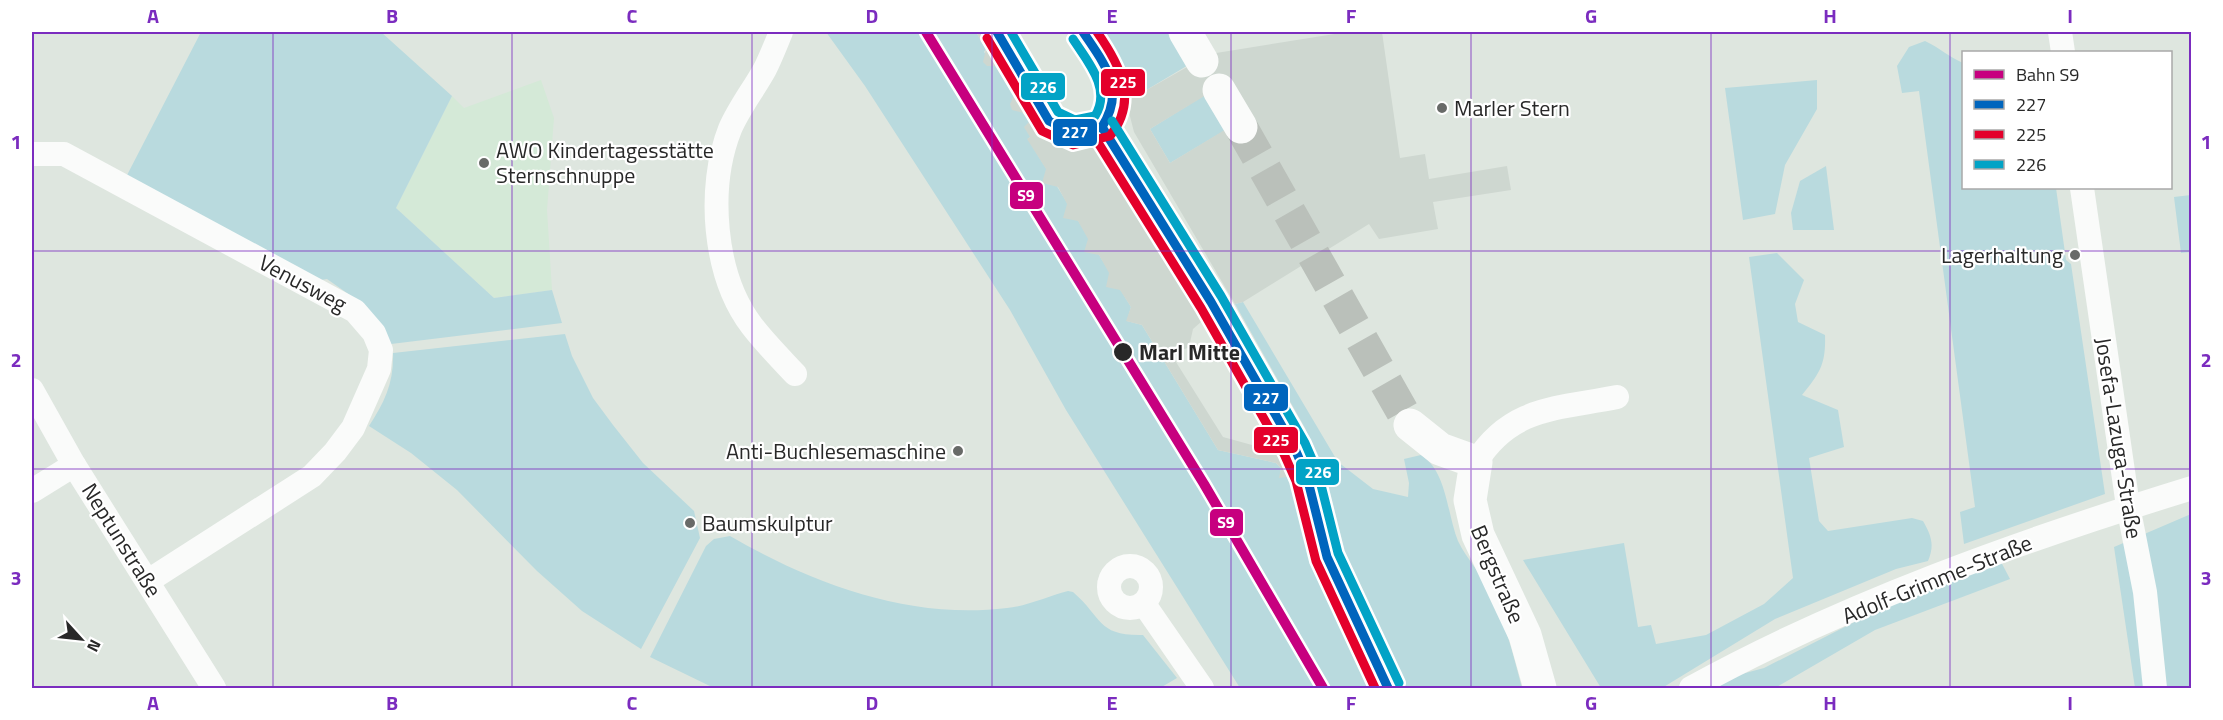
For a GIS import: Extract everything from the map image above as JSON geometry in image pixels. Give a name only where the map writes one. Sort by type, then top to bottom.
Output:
[{"type":"street","points":[[781,32],[765,68],[730,130],[718,171],[716,217],[722,254],[733,290],[751,325],[795,374]]},
{"type":"street","points":[[1185,32],[1202,61]]},
{"type":"street","points":[[2060,32],[2063,51]]},
{"type":"street","points":[[1219,90],[1241,127]]},
{"type":"street","name":"Venusweg","points":[[32,153],[64,154],[355,311],[374,333],[381,350],[379,369],[353,428],[312,476],[148,581]]},
{"type":"street","name":"Josefa-Lazuga-Straße","points":[[2082,189],[2128,506],[2145,592],[2155,688]]},
{"type":"street","name":"Neptunstraße","points":[[32,390],[74,465],[214,688]]},
{"type":"street","points":[[1410,425],[1440,448],[1476,462],[1489,441],[1507,426],[1526,416],[1617,397]]},
{"type":"street","name":"Bergstraße","points":[[1476,462],[1470,500],[1478,535],[1525,635],[1540,688]]},
{"type":"street","points":[[32,491],[74,465]]},
{"type":"street","name":"Adolf-Grimme-Straße","points":[[1691,688],[1737,663],[1941,573],[2128,506],[2192,488]]},
{"type":"street","points":[[1144,604],[1202,688]]},
{"type":"shaded area","points":[[201,32],[381,32],[452,96],[396,208],[494,298],[552,290],[562,323],[391,344],[364,305],[327,279],[315,281],[125,179]]},
{"type":"shaded area","points":[[826,32],[976,32],[986,49],[984,52],[1014,96],[1012,100],[1030,122],[1028,139],[1131,307],[1127,321],[1142,325],[1218,450],[1276,463],[1281,468],[1280,477],[1297,476],[1319,560],[1379,688],[1240,688],[1066,410],[1010,310],[865,86]]},
{"type":"shaded area","points":[[976,32],[989,32],[1045,126],[1064,136],[1092,141],[1109,154],[1210,314],[1193,329],[1189,347],[1185,349],[1174,346],[1171,354],[1223,437],[1285,454],[1297,476],[1279,478],[1281,468],[1276,463],[1218,450],[1142,325],[1126,321],[1131,307],[1120,290],[1106,287],[1109,273],[1099,255],[1084,252],[1088,239],[1078,221],[1063,218],[1067,204],[1058,187],[1042,183],[1046,169],[1027,139],[1030,137],[1024,127],[1030,121],[1024,113],[1012,110],[1010,104],[1014,96],[996,66],[987,66],[983,62],[986,49]]},
{"type":"shaded area","points":[[1098,32],[1170,32],[1190,64],[1143,92],[1125,97],[1131,85]]},
{"type":"shaded area","points":[[1347,32],[1382,32],[1400,158],[1425,154],[1429,179],[1507,166],[1511,190],[1433,202],[1438,229],[1379,239],[1369,224],[1243,302],[1235,304],[1134,132],[1125,97],[1143,92],[1210,54]],"holes":[[[1226,83],[1246,117],[1170,163],[1150,129]]]},
{"type":"shaded area","points":[[1925,41],[1962,62],[1962,189],[2056,189],[2066,260],[2071,264],[2105,494],[1964,544],[1960,512],[1975,507],[1919,91],[1902,93],[1897,66],[1909,47]]},
{"type":"shaded area","name":"AWO Kindertagesstätte Sternschnuppe","points":[[541,80],[554,118],[547,210],[552,290],[494,298],[396,208],[452,96],[464,108]]},
{"type":"shaded area","points":[[1817,80],[1817,109],[1785,165],[1775,214],[1743,220],[1725,88]]},
{"type":"shaded area","points":[[1208,93],[1229,128],[1170,163],[1150,129]]},
{"type":"shaded area","points":[[1826,166],[1834,230],[1793,230],[1791,213],[1800,181]]},
{"type":"shaded area","points":[[2191,195],[2191,252],[2181,253],[2174,197]]},
{"type":"shaded area","points":[[1777,253],[1804,280],[1795,304],[1798,322],[1825,335],[1821,368],[1802,395],[1838,410],[1844,447],[1809,458],[1819,521],[1828,531],[1912,518],[1923,521],[1931,540],[1928,561],[1896,569],[1775,619],[1662,688],[1601,688],[1523,560],[1624,543],[1638,627],[1651,625],[1656,644],[1706,635],[1764,604],[1793,578],[1749,257]]},
{"type":"shaded area","points":[[1243,302],[1338,462],[1373,489],[1408,497],[1409,483],[1404,459],[1421,455],[1430,462],[1441,482],[1458,541],[1485,582],[1499,612],[1522,688],[1402,688],[1363,613],[1335,548],[1325,518],[1320,492],[1323,473],[1305,428],[1235,304]]},
{"type":"shaded area","points":[[565,334],[572,356],[593,398],[643,463],[694,511],[700,538],[641,649],[582,611],[537,571],[457,490],[411,453],[369,426],[380,409],[390,383],[393,353]]},
{"type":"shaded area","points":[[2191,514],[2191,688],[2135,688],[2114,547]]},
{"type":"shaded area","points":[[730,536],[828,583],[898,603],[934,609],[1007,608],[1068,591],[1073,592],[1109,629],[1128,635],[1143,635],[1177,678],[1160,688],[714,688],[650,657],[706,546],[714,539]]},
{"type":"shaded area","points":[[2000,560],[2010,579],[1875,630],[1775,688],[1714,688],[1738,675],[1764,668],[1876,611]]},
{"type":"tunnel","points":[[1241,127],[1410,425]]},
{"type":"rail line","name":"S9","points":[[926,32],[1204,484],[1323,688]]},
{"type":"transit line","name":"227","points":[[997,32],[1049,121],[1074,133],[1102,127],[1112,101],[1110,78],[1099,55],[1083,32]]},
{"type":"transit line","name":"226","points":[[1011,32],[1058,112],[1075,120],[1095,116],[1100,106],[1101,96],[1096,76],[1073,39]]},
{"type":"transit line","name":"225","points":[[987,38],[1042,131],[1073,145],[1110,136],[1119,123],[1123,109],[1125,96],[1119,70],[1097,32]]},
{"type":"transit line","name":"226","points":[[1112,121],[1221,296],[1305,443],[1318,473],[1338,553],[1399,683]]},
{"type":"transit line","name":"227","points":[[1102,127],[1211,302],[1295,449],[1307,477],[1327,557],[1388,688]]},
{"type":"transit line","name":"225","points":[[1092,133],[1201,308],[1284,454],[1296,481],[1316,561],[1375,688]]},
{"type":"place","name":"Marler Stern","points":[[1442,108]]},
{"type":"place","name":"AWO Kindertagesstätte Sternschnuppe","points":[[484,163]]},
{"type":"place","name":"Lagerhaltung","points":[[2075,255]]},
{"type":"place","name":"Marl Mitte","points":[[1123,352]]},
{"type":"place","name":"Anti-Buchlesemaschine","points":[[958,451]]},
{"type":"place","name":"Baumskulptur","points":[[690,523]]}]
